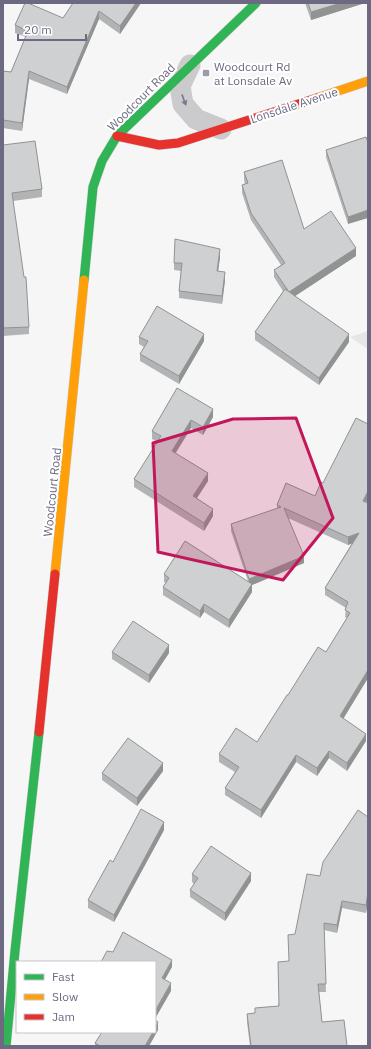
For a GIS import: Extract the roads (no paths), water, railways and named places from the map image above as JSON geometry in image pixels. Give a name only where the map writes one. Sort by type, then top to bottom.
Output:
[{"type":"street","name":"Woodcourt Road","points":[[6,1046],[54,589],[93,187],[102,161],[117,136],[140,112],[256,3]]},
{"type":"street","points":[[190,65],[180,86],[183,104],[196,119],[221,129]]},
{"type":"street","name":"Lonsdale Avenue","points":[[117,136],[159,145],[178,143],[368,81]]},
{"type":"place","name":"Woodcourt Rd at Lonsdale Av","points":[[206,73]]}]
